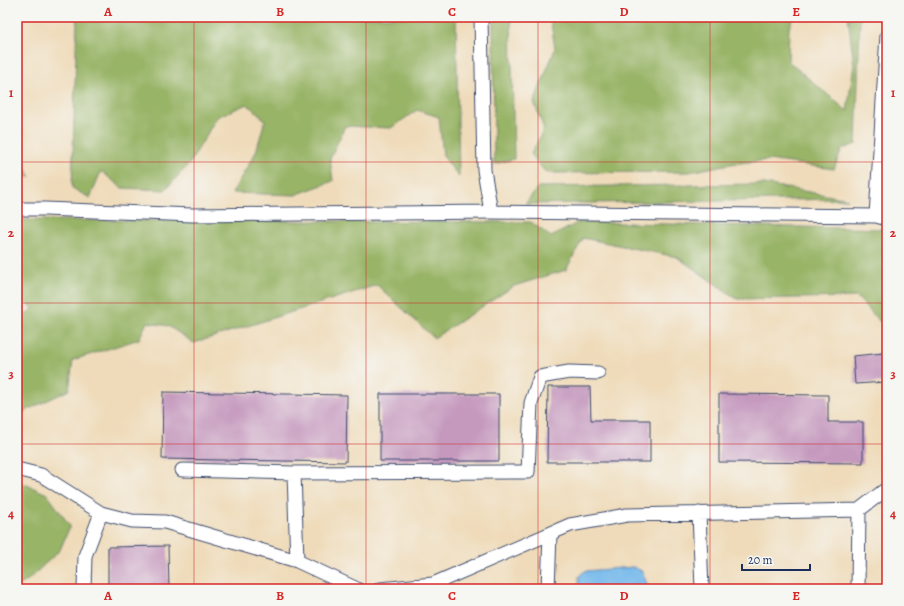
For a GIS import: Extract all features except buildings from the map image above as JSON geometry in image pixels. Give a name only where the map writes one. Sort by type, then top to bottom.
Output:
[{"type":"lane","points":[[481,17],[484,170],[492,212]]},
{"type":"lane","points":[[17,209],[45,208],[192,215],[492,212],[881,218],[887,35]]},
{"type":"lane","points":[[182,470],[294,473],[528,472],[531,403],[540,377],[569,372],[598,373]]},
{"type":"lane","points":[[17,469],[41,475],[101,513],[132,521],[165,522],[297,561],[357,589]]},
{"type":"lane","points":[[294,473],[297,561]]},
{"type":"lane","points":[[380,589],[433,584],[570,525],[627,515],[859,510],[886,489]]},
{"type":"lane","points":[[858,589],[859,510]]},
{"type":"lane","points":[[84,589],[85,556],[101,513]]},
{"type":"lane","points":[[699,513],[702,589]]},
{"type":"lane","points":[[548,589],[550,534]]},
{"type":"green space","points":[[77,17],[456,17],[459,177],[443,156],[439,117],[417,110],[391,128],[345,126],[330,159],[333,181],[295,195],[232,193],[256,152],[265,120],[247,104],[217,117],[190,163],[165,190],[122,188],[101,171],[90,198],[72,188]]},
{"type":"green space","points":[[493,17],[511,17],[514,159],[494,164]]},
{"type":"green space","points":[[550,17],[793,17],[789,28],[788,61],[847,111],[854,65],[848,17],[860,17],[856,144],[842,149],[834,169],[769,160],[730,164],[689,172],[546,173],[531,154],[544,129],[534,102],[555,49]]},
{"type":"green space","points":[[17,154],[31,177],[17,175]]},
{"type":"green space","points":[[764,184],[848,199],[525,204],[538,187]]},
{"type":"green space","points":[[17,220],[531,222],[551,237],[579,222],[887,229],[887,321],[880,322],[857,297],[737,299],[677,257],[583,238],[566,270],[514,286],[434,338],[377,285],[194,343],[168,326],[147,322],[139,339],[73,360],[69,390],[17,415],[17,321],[34,308],[17,298]]},
{"type":"green space","points":[[18,481],[47,494],[70,526],[60,550],[29,579],[17,587],[17,482]]},
{"type":"water","points":[[633,567],[642,571],[647,584],[647,589],[579,589],[579,576],[585,571]]}]
